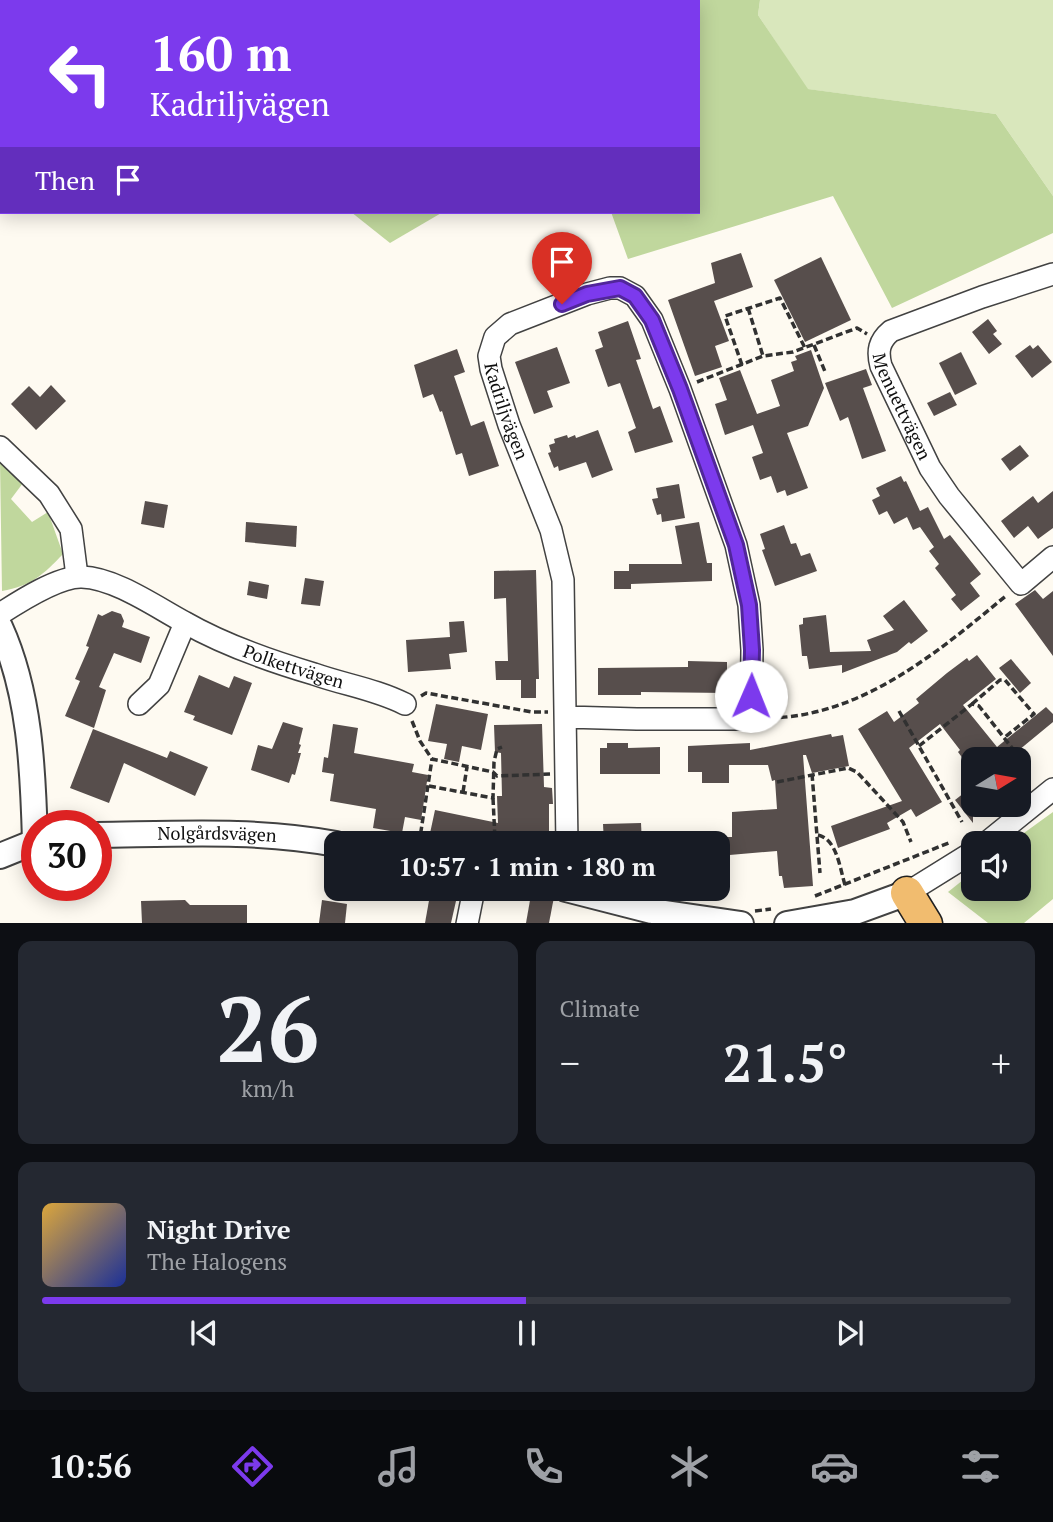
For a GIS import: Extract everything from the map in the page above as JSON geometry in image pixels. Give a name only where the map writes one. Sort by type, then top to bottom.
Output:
[{"type":"main road","points":[[907,893],[926,923]]},
{"type":"street","name":"Menuettvägen","points":[[1021,584],[949,496],[930,467],[881,366],[878,348],[891,331],[1053,274]]},
{"type":"street","name":"Kadriljvägen","points":[[567,831],[564,580],[551,530],[518,448],[491,369],[491,346],[495,337],[510,324],[587,294],[620,288],[643,304],[680,389],[729,522],[745,582],[752,650],[751,719]]},
{"type":"street","points":[[0,447],[49,494],[71,529],[77,576],[59,582],[0,614]]},
{"type":"street","points":[[1021,584],[1053,558]]},
{"type":"street","name":"Polkettvägen","points":[[77,576],[90,577],[135,594],[185,623],[264,658],[378,691],[405,704]]},
{"type":"street","points":[[139,704],[159,685],[185,623]]},
{"type":"street","points":[[0,627],[19,679],[26,719],[33,810]]},
{"type":"street","points":[[566,716],[751,719]]},
{"type":"street","points":[[1001,831],[1053,789]]},
{"type":"street","name":"Nolgårdsvägen","points":[[112,835],[227,833],[281,836],[324,842]]},
{"type":"street","points":[[0,856],[21,847]]},
{"type":"street","points":[[780,916],[855,912],[907,893],[961,849]]},
{"type":"street","points":[[467,923],[472,901]]},
{"type":"street","points":[[602,901],[650,917],[746,917]]},
{"type":"path","points":[[741,365],[725,316],[780,298],[805,348]]},
{"type":"path","points":[[748,309],[764,356]]},
{"type":"path","points":[[680,389],[764,356],[805,348],[857,328],[881,342]]},
{"type":"path","points":[[814,345],[826,374]]},
{"type":"path","points":[[751,719],[783,718],[831,708],[884,685],[931,656],[1021,584]]},
{"type":"path","points":[[919,746],[1000,680],[1006,680],[1034,714],[1004,738]]},
{"type":"path","points":[[421,831],[432,759],[420,741],[405,704],[426,693],[533,712],[557,712],[566,716]]},
{"type":"path","points":[[972,704],[979,706],[1011,747]]},
{"type":"path","points":[[899,711],[962,821]]},
{"type":"path","points":[[495,831],[493,772],[497,749],[502,747]]},
{"type":"path","points":[[432,759],[493,772],[497,776],[566,773]]},
{"type":"path","points":[[463,792],[467,767]]},
{"type":"path","points":[[777,782],[848,768],[857,772],[903,822],[911,842]]},
{"type":"path","points":[[812,774],[820,873]]},
{"type":"path","points":[[429,786],[494,798]]},
{"type":"path","points":[[817,835],[824,836],[831,842],[845,885]]},
{"type":"path","points":[[808,899],[961,847]]},
{"type":"path","points":[[746,917],[780,916]]},
{"type":"green space","points":[[700,0],[760,0],[758,15],[808,89],[996,114],[1053,196],[1053,233],[892,308],[833,196],[628,259],[612,214],[700,214]]},
{"type":"green space","points":[[760,0],[1053,0],[1053,196],[996,114],[807,89],[758,15]]},
{"type":"green space","points":[[354,214],[440,214],[390,243]]},
{"type":"green space","points":[[0,461],[23,483],[11,499],[32,522],[48,512],[63,554],[36,578],[21,586],[2,591]]},
{"type":"green space","points":[[1053,812],[1053,899],[1024,923],[988,923],[948,892],[961,882],[961,901],[1031,901],[1031,831],[1027,831]]},
{"type":"building","points":[[741,253],[753,287],[714,301],[729,341],[715,346],[722,367],[695,376],[668,300],[715,283],[711,263]]},
{"type":"building","points":[[821,257],[851,320],[805,342],[774,280]]},
{"type":"building","points":[[988,319],[997,331],[993,334],[1002,344],[989,354],[972,332]]},
{"type":"building","points":[[628,321],[641,359],[636,360],[653,409],[660,406],[673,442],[635,453],[628,432],[636,428],[620,383],[608,387],[595,350],[603,347],[598,332]]},
{"type":"building","points":[[1030,345],[1033,349],[1038,345],[1052,362],[1032,378],[1015,356]]},
{"type":"building","points":[[557,347],[570,383],[547,391],[553,407],[534,414],[515,362]]},
{"type":"building","points":[[457,349],[465,372],[454,376],[471,426],[484,421],[499,466],[469,476],[462,453],[456,455],[442,411],[440,412],[433,394],[423,398],[414,365]]},
{"type":"building","points":[[811,350],[824,388],[808,426],[787,433],[808,488],[787,496],[785,490],[777,493],[771,476],[760,480],[752,457],[763,453],[753,425],[725,435],[715,404],[727,400],[719,378],[740,370],[757,414],[780,406],[771,380],[794,371],[791,362],[797,360],[795,356]]},
{"type":"building","points":[[961,352],[977,384],[955,395],[939,363]]},
{"type":"building","points":[[866,369],[872,385],[863,388],[886,451],[862,459],[848,417],[840,421],[825,383]]},
{"type":"building","points":[[51,385],[66,401],[36,430],[11,404],[29,386],[40,397]]},
{"type":"building","points":[[950,392],[957,405],[934,416],[927,403]]},
{"type":"building","points":[[598,430],[613,470],[592,478],[586,462],[559,471],[558,466],[554,468],[548,453],[551,452],[549,445],[555,443],[554,439],[567,435],[568,438],[575,435],[576,438]]},
{"type":"building","points":[[1020,445],[1029,456],[1010,471],[1001,459]]},
{"type":"building","points":[[901,476],[920,511],[928,507],[944,539],[950,535],[981,574],[970,583],[980,596],[961,611],[951,599],[956,595],[935,568],[939,564],[929,551],[934,547],[920,527],[913,530],[907,517],[894,524],[887,511],[879,515],[872,500],[880,496],[876,488]]},
{"type":"building","points":[[679,484],[685,518],[662,522],[661,514],[657,515],[652,499],[658,498],[656,488]]},
{"type":"building","points":[[1053,491],[1053,528],[1038,539],[1028,526],[1014,538],[1001,521],[1033,496],[1038,503]]},
{"type":"building","points":[[145,501],[168,505],[164,528],[141,524]]},
{"type":"building","points":[[246,522],[297,526],[296,547],[245,542]]},
{"type":"building","points":[[699,522],[707,563],[712,563],[712,581],[631,584],[631,589],[614,589],[614,571],[629,571],[629,564],[682,564],[675,526]]},
{"type":"building","points":[[784,525],[791,544],[796,543],[801,556],[810,553],[817,571],[775,586],[762,550],[765,549],[760,534]]},
{"type":"building","points":[[536,570],[539,679],[536,679],[536,698],[521,698],[521,680],[496,680],[495,661],[508,661],[506,598],[494,599],[494,571]]},
{"type":"building","points":[[305,578],[324,581],[320,606],[301,604]]},
{"type":"building","points":[[249,581],[269,585],[267,599],[247,595]]},
{"type":"building","points":[[1035,590],[1043,599],[1053,591],[1053,656],[1015,604]]},
{"type":"building","points":[[904,600],[928,631],[911,644],[909,642],[897,652],[842,673],[842,665],[809,669],[807,656],[802,656],[799,625],[803,624],[803,618],[826,615],[830,652],[871,651],[867,640],[894,630],[883,616]]},
{"type":"building","points":[[112,611],[121,614],[124,621],[122,627],[150,637],[141,663],[114,653],[99,687],[106,690],[94,728],[65,716],[80,681],[75,679],[89,647],[86,646],[98,614],[102,616]]},
{"type":"building","points":[[464,621],[467,652],[449,654],[451,669],[408,672],[406,640],[450,637],[449,622]]},
{"type":"building","points":[[977,655],[996,679],[963,705],[997,747],[961,747],[961,756],[958,752],[960,750],[940,724],[909,748],[942,802],[916,817],[911,809],[887,823],[890,829],[838,848],[831,826],[902,801],[858,729],[887,711],[894,722],[919,703],[916,699],[947,673],[967,658],[969,661]]},
{"type":"building","points":[[1011,659],[1031,683],[1020,693],[999,668]]},
{"type":"building","points":[[688,661],[727,662],[727,693],[641,692],[641,695],[598,695],[598,668],[688,667]]},
{"type":"building","points":[[199,675],[229,688],[234,676],[252,683],[232,735],[193,720],[195,716],[184,712]]},
{"type":"building","points":[[436,704],[488,714],[481,750],[462,746],[459,762],[444,759],[447,744],[428,741]]},
{"type":"building","points":[[1046,707],[1053,714],[1053,722],[1023,747],[997,747]]},
{"type":"building","points":[[283,722],[303,728],[298,753],[301,753],[295,775],[292,774],[289,783],[251,770],[258,745],[272,749]]},
{"type":"building","points":[[333,724],[358,728],[354,753],[414,764],[412,772],[428,775],[421,820],[405,817],[402,831],[373,828],[376,809],[330,801],[334,774],[322,772],[324,757],[328,758]]},
{"type":"building","points":[[542,724],[544,787],[552,788],[553,804],[549,804],[549,831],[430,831],[435,810],[498,823],[497,796],[502,796],[501,753],[495,752],[494,725]]},
{"type":"building","points":[[93,729],[167,758],[170,751],[208,767],[195,796],[124,763],[109,803],[70,788]]},
{"type":"building","points":[[831,734],[832,737],[843,735],[849,766],[812,773],[806,755],[803,755],[813,886],[784,888],[782,876],[779,876],[777,851],[730,855],[732,812],[777,809],[775,780],[772,781],[768,765],[729,765],[729,783],[702,783],[702,772],[688,772],[688,746],[750,743],[750,750]]},
{"type":"building","points":[[607,743],[628,743],[628,748],[660,747],[660,774],[600,774],[600,748],[607,748]]},
{"type":"building","points":[[961,795],[961,808],[955,800]]},
{"type":"building","points":[[641,823],[641,831],[603,831],[603,824]]},
{"type":"building","points":[[185,900],[190,905],[247,905],[247,923],[142,923],[141,901]]},
{"type":"building","points":[[322,900],[347,904],[345,923],[319,923]]},
{"type":"building","points":[[429,901],[456,901],[451,923],[425,923]]},
{"type":"building","points":[[530,901],[553,901],[549,923],[526,923]]},
{"type":"route","points":[[562,304],[587,294],[620,288],[627,290],[643,304],[652,320],[736,545],[749,605],[751,696]]}]
